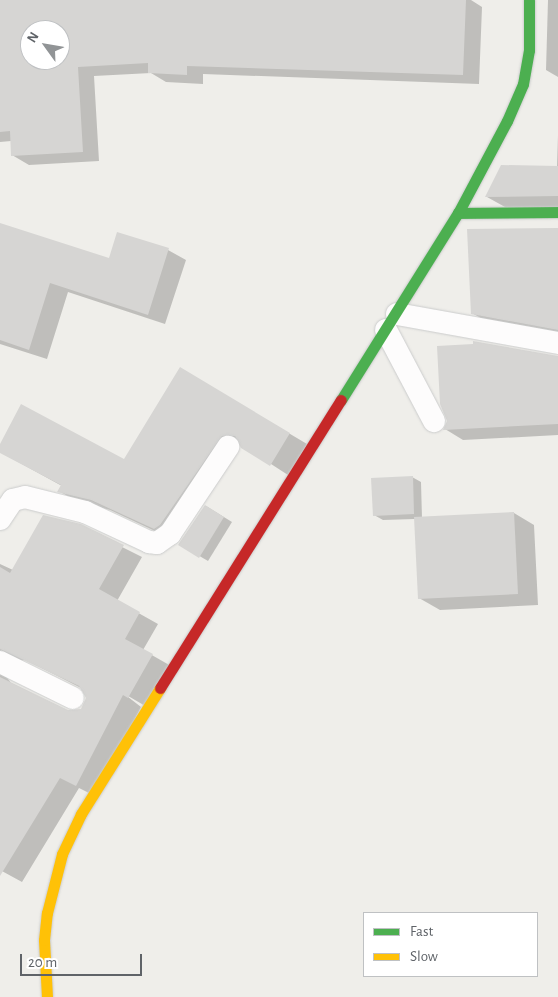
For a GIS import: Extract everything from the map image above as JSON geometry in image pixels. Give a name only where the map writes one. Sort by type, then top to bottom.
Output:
[{"type":"street","points":[[47,997],[44,940],[47,913],[62,854],[81,814],[392,322],[458,213],[507,121],[523,84],[530,50],[529,0]]},
{"type":"street","points":[[458,213],[558,212]]},
{"type":"lane","points":[[392,322],[558,343]]},
{"type":"lane","points":[[392,322],[434,421]]},
{"type":"lane","points":[[0,519],[14,500],[25,497],[85,512],[149,542],[157,543],[170,534],[228,447]]},
{"type":"lane","points":[[0,662],[73,698]]},
{"type":"building","points":[[0,0],[466,0],[463,75],[187,66],[187,75],[148,73],[148,63],[78,67],[83,152],[11,156],[10,131],[0,132]]},
{"type":"building","points":[[501,165],[558,166],[558,196],[485,197]]},
{"type":"building","points":[[0,223],[109,258],[117,232],[169,248],[148,315],[50,283],[29,350],[0,340]]},
{"type":"building","points":[[558,228],[558,330],[471,314],[467,229]]},
{"type":"building","points":[[473,341],[558,356],[558,424],[443,430],[447,421],[440,404],[437,346],[473,344]]},
{"type":"building","points":[[180,367],[290,433],[270,466],[241,448],[235,436],[222,436],[160,525],[154,529],[91,500],[57,492],[61,485],[0,453],[0,444],[21,404],[124,459]]},
{"type":"building","points":[[413,476],[414,514],[373,516],[371,478]]},
{"type":"building","points":[[205,505],[224,517],[199,558],[178,545]]},
{"type":"building","points":[[514,512],[518,594],[418,599],[414,517]]},
{"type":"building","points":[[43,515],[81,524],[124,545],[99,589],[140,612],[125,639],[153,654],[128,698],[123,695],[76,786],[60,778],[0,876],[0,677],[68,710],[81,709],[86,698],[79,686],[0,649],[0,567],[10,573]]},
{"type":"traffic: fast","points":[[341,400],[458,213],[507,121],[523,84],[529,50],[529,0]]},
{"type":"traffic: fast","points":[[458,213],[558,212]]},
{"type":"traffic: slow","points":[[47,997],[44,940],[47,913],[62,854],[81,814],[160,688]]},
{"type":"traffic: jam","points":[[160,688],[341,400]]}]
